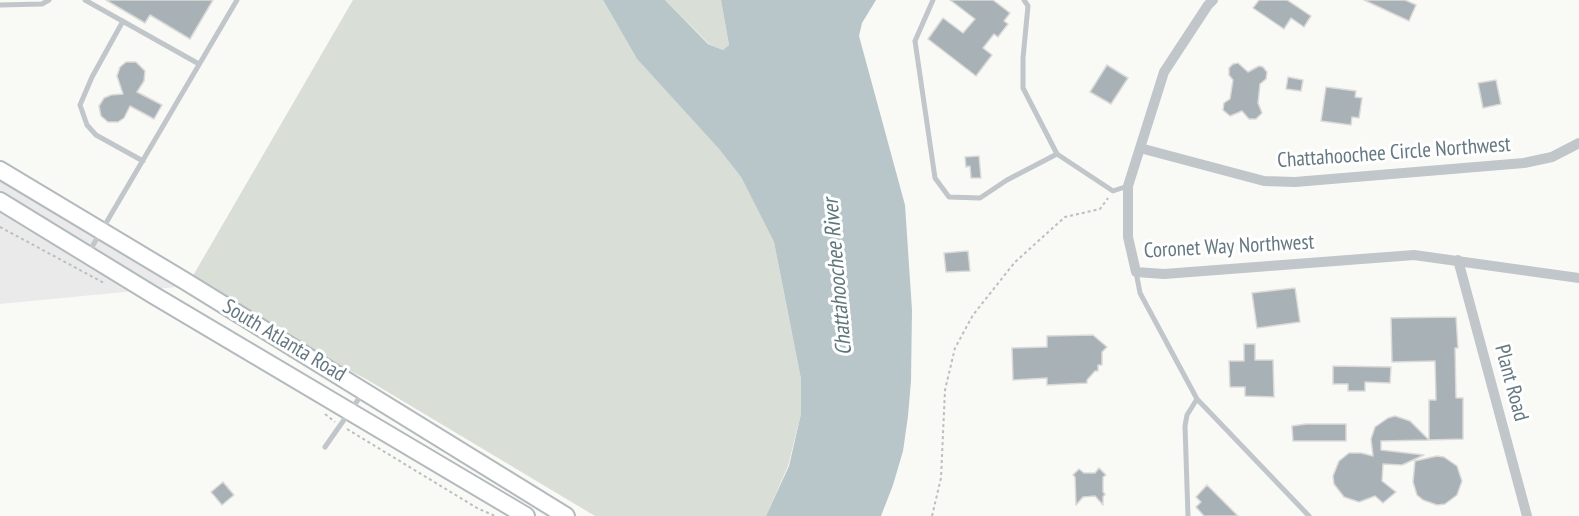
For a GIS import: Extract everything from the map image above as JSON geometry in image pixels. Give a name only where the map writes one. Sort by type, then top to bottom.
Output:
[{"type":"main road","name":"South Atlanta Road","points":[[0,170],[102,230],[566,516]]},
{"type":"main road","name":"South Atlanta Road","points":[[0,201],[526,516]]},
{"type":"street","name":"Coronet Way Northwest","points":[[1213,0],[1164,72],[1128,186],[1128,237],[1136,272],[1164,274],[1414,255],[1579,278]]},
{"type":"street","name":"Chattahoochee Circle Northwest","points":[[1140,148],[1264,181],[1295,182],[1524,163],[1552,157],[1579,143]]},
{"type":"street","name":"Plant Road","points":[[1458,260],[1527,516]]},
{"type":"lane","points":[[0,5],[42,4],[49,0]]},
{"type":"lane","points":[[85,0],[199,64]]},
{"type":"lane","points":[[87,254],[237,0]]},
{"type":"lane","points":[[933,0],[915,41],[935,178],[950,197],[980,198],[1007,180],[1057,154]]},
{"type":"lane","points":[[1024,0],[1028,6],[1023,58],[1023,88],[1057,154],[1113,191],[1128,186]]},
{"type":"lane","points":[[123,21],[92,77],[80,105],[87,125],[96,135],[143,161]]},
{"type":"lane","points":[[1136,272],[1140,293],[1197,399],[1309,516]]},
{"type":"lane","points":[[325,447],[365,391]]},
{"type":"lane","points":[[1188,516],[1185,426],[1187,415],[1197,399]]},
{"type":"path","points":[[932,516],[941,478],[945,390],[955,348],[973,315],[1016,262],[1065,217],[1100,209],[1113,191]]},
{"type":"path","points":[[349,430],[477,508],[495,516]]},
{"type":"shaded area","points":[[353,0],[603,0],[637,59],[719,149],[741,177],[774,242],[801,379],[801,414],[788,466],[766,516],[595,516],[366,379],[187,286]]},
{"type":"shaded area","points":[[665,0],[721,0],[729,45],[723,50],[709,44]]},
{"type":"shaded area","points":[[0,168],[187,286],[0,304]]},
{"type":"water","name":"Chattahoochee River","points":[[603,0],[665,0],[708,44],[723,50],[729,45],[721,0],[876,0],[862,23],[859,36],[905,205],[912,310],[911,381],[903,451],[881,516],[766,516],[789,466],[801,414],[801,379],[774,242],[741,177],[719,149],[637,59]]},
{"type":"building","points":[[106,0],[213,0],[190,39],[150,15],[145,23]]},
{"type":"building","points":[[950,0],[993,0],[1010,13],[1004,21],[1008,24],[998,37],[994,34],[983,48],[992,55],[976,76],[928,39],[943,18],[963,33],[975,19]]},
{"type":"building","points":[[1259,0],[1287,0],[1311,16],[1304,27],[1291,18],[1284,29],[1253,8]]},
{"type":"building","points":[[1364,0],[1405,0],[1416,5],[1409,21]]},
{"type":"building","points":[[126,62],[136,62],[145,71],[144,81],[137,92],[162,105],[154,119],[130,106],[124,118],[118,122],[108,122],[101,116],[99,106],[104,98],[123,94],[117,76],[120,67]]},
{"type":"building","points":[[1238,63],[1248,72],[1259,66],[1267,72],[1266,79],[1260,84],[1258,103],[1262,113],[1256,119],[1249,119],[1242,111],[1230,116],[1223,110],[1224,103],[1230,99],[1233,80],[1229,75],[1229,68]]},
{"type":"building","points":[[1107,65],[1128,78],[1111,104],[1090,92]]},
{"type":"building","points":[[1288,77],[1303,80],[1301,91],[1286,89]]},
{"type":"building","points":[[1496,80],[1501,104],[1483,108],[1478,83]]},
{"type":"building","points":[[1326,87],[1356,91],[1355,97],[1362,98],[1359,118],[1352,117],[1351,125],[1321,121]]},
{"type":"building","points":[[979,156],[981,178],[971,178],[970,166],[966,167],[965,157]]},
{"type":"building","points":[[968,251],[970,271],[946,272],[944,253]]},
{"type":"building","points":[[1295,288],[1300,322],[1257,328],[1252,293]]},
{"type":"building","points":[[1456,317],[1458,348],[1455,348],[1456,398],[1463,398],[1463,439],[1429,440],[1429,400],[1436,400],[1435,361],[1392,362],[1391,318]]},
{"type":"building","points":[[1093,335],[1107,347],[1102,352],[1102,365],[1098,365],[1098,371],[1095,371],[1087,383],[1047,385],[1047,378],[1013,380],[1012,348],[1047,347],[1047,336]]},
{"type":"building","points":[[1244,344],[1255,344],[1255,360],[1273,360],[1274,397],[1245,396],[1245,387],[1230,387],[1229,361],[1244,361]]},
{"type":"building","points":[[1333,366],[1391,367],[1390,383],[1365,382],[1365,391],[1348,391],[1348,384],[1333,384]]},
{"type":"building","points":[[1395,416],[1410,421],[1429,440],[1381,441],[1381,450],[1424,455],[1402,465],[1383,464],[1382,481],[1396,492],[1383,503],[1375,496],[1359,502],[1344,497],[1334,484],[1333,476],[1339,461],[1349,453],[1373,456],[1371,439],[1375,427]]},
{"type":"building","points":[[1346,424],[1346,441],[1293,441],[1292,426]]},
{"type":"building","points":[[1437,456],[1444,457],[1457,466],[1462,481],[1457,495],[1445,504],[1437,505],[1417,495],[1413,482],[1415,461]]},
{"type":"building","points":[[1099,468],[1106,475],[1103,477],[1105,494],[1103,505],[1095,496],[1083,497],[1076,505],[1073,475],[1079,469],[1084,473],[1095,473]]},
{"type":"building","points":[[223,482],[234,495],[222,505],[211,492]]},
{"type":"building","points":[[1207,485],[1238,516],[1204,516],[1196,507],[1201,502],[1196,497]]}]
